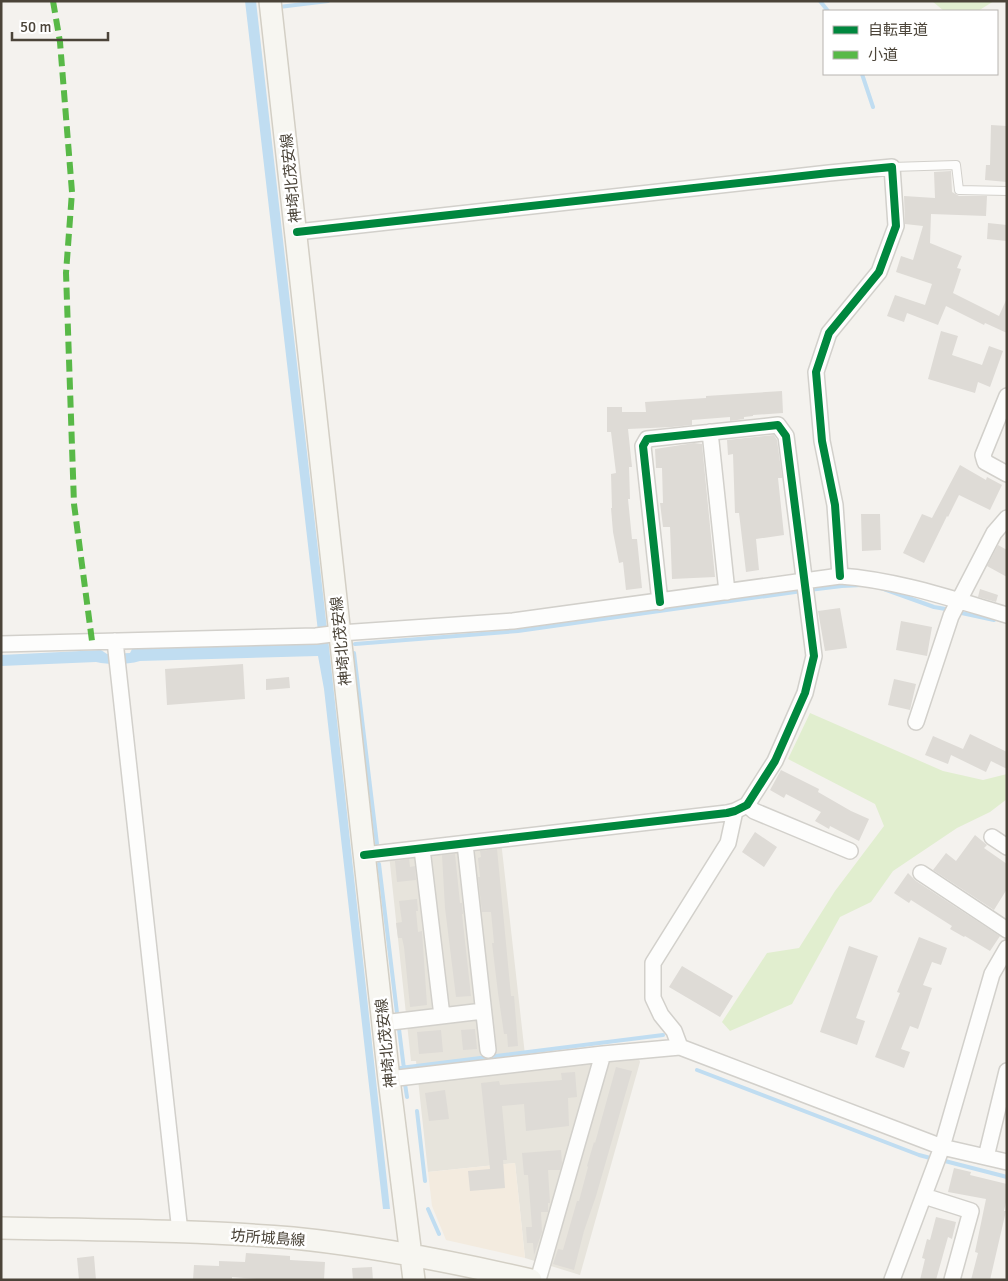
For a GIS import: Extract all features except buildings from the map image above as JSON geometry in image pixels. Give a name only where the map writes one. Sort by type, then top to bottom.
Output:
[{"type":"main road","name":"神埼北茂安線","points":[[270,1],[297,232],[328,635],[364,855],[414,1280]]},
{"type":"main road","name":"坊所城島線","points":[[1,1228],[180,1232],[293,1238],[446,1260],[531,1280]]},
{"type":"street","points":[[297,232],[892,167],[896,226],[879,272],[850,309],[828,332],[816,372],[822,441],[835,506],[840,576]]},
{"type":"street","points":[[1007,396],[983,454],[985,462],[1007,474]]},
{"type":"street","points":[[660,602],[643,446],[647,439],[778,425],[786,436],[814,656],[806,693],[775,761],[741,808],[728,843],[653,963],[653,998],[662,1015],[674,1031],[680,1047]]},
{"type":"street","points":[[710,432],[727,592]]},
{"type":"street","points":[[916,722],[951,616],[994,533],[1007,518]]},
{"type":"street","points":[[1,644],[328,635],[513,621],[840,576],[868,578],[904,586],[1007,616]]},
{"type":"street","points":[[115,641],[180,1232]]},
{"type":"street","points":[[364,855],[465,844],[741,808],[754,811],[850,852]]},
{"type":"street","points":[[992,837],[1007,847]]},
{"type":"street","points":[[465,844],[488,1050]]},
{"type":"street","points":[[422,849],[442,1016]]},
{"type":"street","points":[[922,873],[1007,930]]},
{"type":"street","points":[[892,1280],[942,1147],[1007,948]]},
{"type":"street","points":[[383,1023],[483,1011]]},
{"type":"street","points":[[390,1079],[680,1047],[942,1147],[1007,1162]]},
{"type":"street","points":[[538,1280],[603,1054]]},
{"type":"street","points":[[986,1157],[1007,1071]]},
{"type":"street","points":[[924,1196],[971,1212],[952,1280]]},
{"type":"lane","points":[[892,167],[956,165],[959,190],[1007,191]]},
{"type":"shaded area","points":[[500,832],[525,1055],[634,1044],[640,1062],[580,1275],[525,1258],[515,1163],[428,1172],[416,1061],[411,1061],[388,845]]},
{"type":"shaded area","points":[[515,1163],[525,1258],[446,1240],[432,1206],[428,1172]]},
{"type":"green space","points":[[932,1],[994,1],[980,10],[943,10]]},
{"type":"green space","points":[[810,713],[943,771],[983,780],[1007,774],[1007,799],[990,812],[957,828],[893,871],[871,902],[840,917],[792,1004],[730,1031],[722,1022],[767,953],[799,948],[835,891],[884,826],[875,804],[788,759]]},
{"type":"water","points":[[245,1],[256,1],[390,1209],[383,1209],[324,689],[318,656],[140,661],[118,664],[96,662],[1,666],[1,655],[101,650],[107,654],[130,653],[132,649],[318,643]]},
{"type":"waterway","points":[[279,7],[328,1]]},
{"type":"waterway","points":[[820,1],[827,10]]},
{"type":"waterway","points":[[862,75],[873,107]]},
{"type":"waterway","points":[[809,590],[862,585]]},
{"type":"waterway","points":[[881,588],[934,607],[951,610]]},
{"type":"waterway","points":[[355,644],[518,631],[802,591]]},
{"type":"waterway","points":[[957,612],[994,620]]},
{"type":"waterway","points":[[354,653],[377,844]]},
{"type":"waterway","points":[[379,864],[397,1013]]},
{"type":"waterway","points":[[399,1029],[404,1069]]},
{"type":"waterway","points":[[400,1068],[663,1035]]},
{"type":"waterway","points":[[697,1070],[919,1155],[934,1159]]},
{"type":"waterway","points":[[405,1084],[407,1097]]},
{"type":"waterway","points":[[417,1111],[425,1181]]},
{"type":"waterway","points":[[941,1160],[1007,1177]]},
{"type":"waterway","points":[[428,1209],[439,1234]]},
{"type":"marked path","points":[[53,1],[60,42],[72,192],[66,273],[74,504],[92,641]]},
{"type":"cycle path","points":[[297,232],[892,167],[896,226],[879,272],[829,333],[816,372],[822,441],[835,505],[840,576]]},
{"type":"cycle path","points":[[364,855],[727,813],[747,805],[775,761],[805,693],[814,656],[786,436],[778,425],[647,439],[643,446],[660,602]]}]
